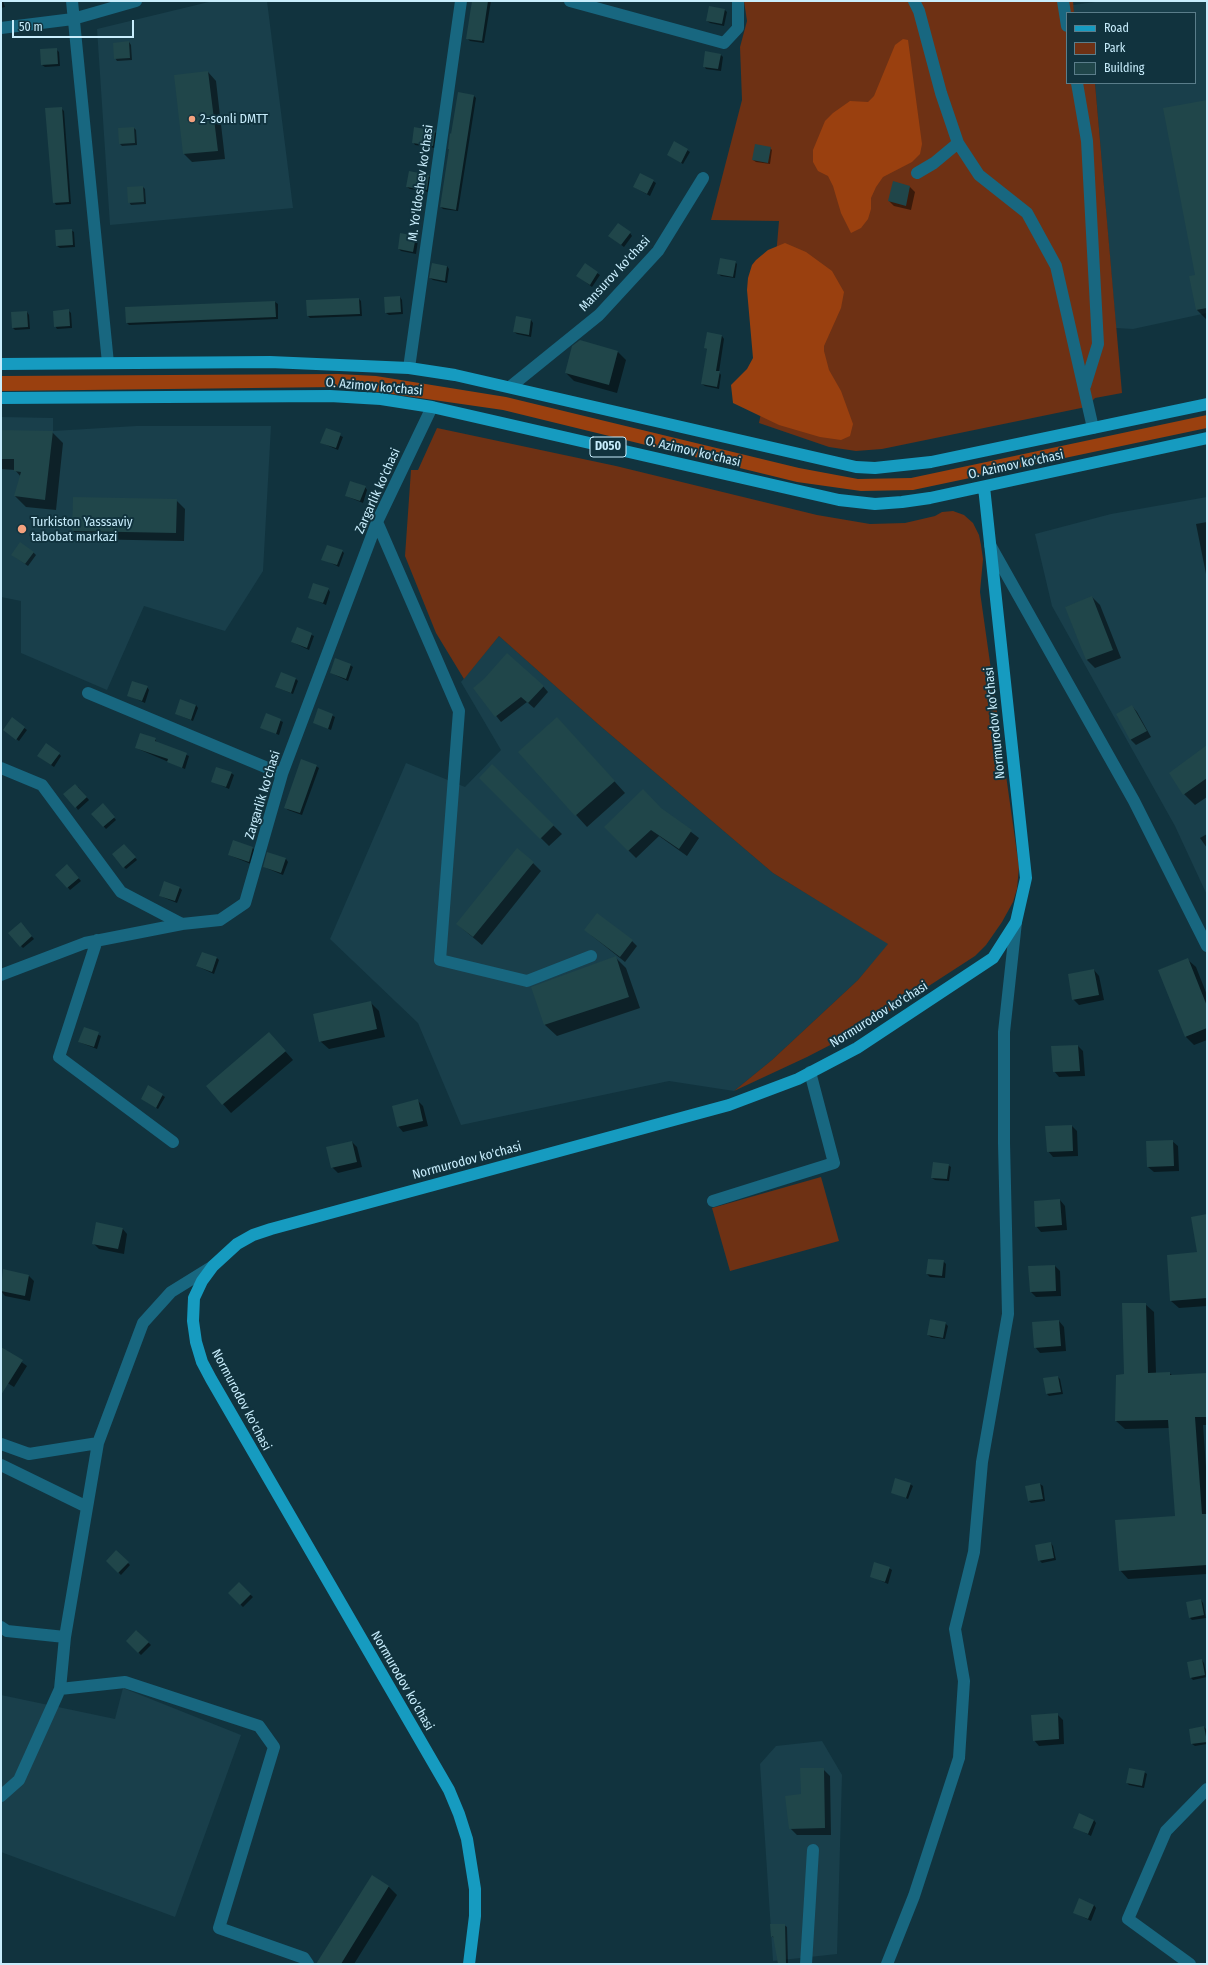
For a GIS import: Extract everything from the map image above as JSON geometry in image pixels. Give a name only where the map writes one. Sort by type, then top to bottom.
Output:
[{"type":"main road","name":"O. Azimov ko'chasi","points":[[1,364],[270,362],[409,368],[455,375],[848,465],[875,468],[924,463],[1207,404]]},
{"type":"main road","name":"O. Azimov ko'chasi","points":[[1,398],[330,396],[381,399],[432,407],[839,500],[875,504],[902,502],[984,487],[1207,438]]},
{"type":"main road","name":"Normurodov ko'chasi","points":[[469,1964],[475,1916],[475,1889],[466,1839],[449,1790],[202,1362],[193,1321],[194,1298],[202,1281],[213,1266],[237,1244],[270,1229],[729,1105],[810,1072],[857,1048],[993,958],[1016,922],[1026,878],[984,487]]},
{"type":"street","points":[[72,1],[108,364]]},
{"type":"street","points":[[1,28],[73,19],[136,1]]},
{"type":"street","name":"M. Yo'ldoshev ko'chasi","points":[[409,368],[461,1]]},
{"type":"street","points":[[570,1],[724,43],[738,28],[738,1]]},
{"type":"street","points":[[914,1],[941,93],[958,143],[979,175],[1027,213],[1056,266],[1085,387],[1093,428]]},
{"type":"street","points":[[1063,1],[1066,20]]},
{"type":"street","points":[[1077,84],[1087,141],[1098,344],[1085,387]]},
{"type":"street","points":[[917,173],[934,163],[958,143]]},
{"type":"street","name":"Mansurov ko'chasi","points":[[510,387],[599,316],[658,251],[703,178]]},
{"type":"street","name":"Zargarlik ko'chasi","points":[[1,975],[97,940],[182,924],[220,920],[245,903],[282,774],[377,522],[432,407]]},
{"type":"street","points":[[377,522],[459,711],[440,960],[527,981],[592,956]]},
{"type":"street","points":[[989,544],[1134,801],[1207,946]]},
{"type":"street","points":[[88,693],[282,774]]},
{"type":"street","points":[[1,768],[42,785],[121,892],[182,924]]},
{"type":"street","points":[[886,1964],[914,1896],[959,1758],[964,1681],[955,1629],[974,1552],[982,1462],[1008,1314],[1004,1143],[1004,1032],[1016,922]]},
{"type":"street","points":[[97,940],[59,1057],[172,1142]]},
{"type":"street","points":[[713,1201],[834,1163],[810,1072]]},
{"type":"street","points":[[1,1796],[19,1780],[60,1690],[65,1637],[98,1443],[143,1323],[171,1292],[213,1266]]},
{"type":"street","points":[[1,1444],[29,1454],[98,1443]]},
{"type":"street","points":[[1,1465],[87,1507]]},
{"type":"street","points":[[1,1627],[7,1631],[65,1637]]},
{"type":"street","points":[[60,1690],[125,1682],[259,1726],[274,1747],[219,1928],[304,1958],[308,1964]]},
{"type":"street","points":[[1190,1964],[1128,1918],[1166,1831],[1207,1789]]},
{"type":"street","points":[[806,1964],[813,1850]]},
{"type":"shaded area","name":"2-sonli DMTT","points":[[213,1],[267,1],[293,208],[110,225],[97,29]]},
{"type":"shaded area","points":[[1102,1],[1207,1],[1207,313],[1133,329],[1116,328],[1095,84],[1196,84],[1196,12],[1074,12],[1073,5]]},
{"type":"shaded area","points":[[903,39],[908,40],[922,144],[920,154],[912,162],[883,177],[871,198],[871,209],[868,219],[861,228],[851,233],[841,213],[833,186],[828,176],[818,171],[813,162],[813,150],[825,121],[833,113],[850,101],[868,102],[874,96],[895,45]]},
{"type":"shaded area","points":[[785,243],[806,252],[832,271],[844,292],[841,308],[824,346],[829,370],[841,391],[853,424],[850,436],[841,440],[820,437],[779,425],[733,403],[731,385],[747,369],[753,358],[747,290],[748,278],[752,265],[768,250]]},
{"type":"shaded area","points":[[338,374],[376,376],[506,397],[799,468],[858,479],[911,478],[1207,415],[1207,428],[913,490],[861,491],[797,482],[503,410],[337,387],[1,391],[1,376]]},
{"type":"shaded area","points":[[1,417],[53,418],[53,431],[136,426],[271,426],[263,571],[225,631],[144,606],[107,690],[21,653],[21,601],[1,597]]},
{"type":"shaded area","points":[[1207,497],[1207,895],[1175,826],[1052,606],[1035,534],[1111,514]]},
{"type":"shaded area","points":[[499,636],[598,724],[773,873],[889,944],[858,980],[772,1060],[734,1091],[669,1081],[461,1125],[418,1023],[330,939],[406,763],[465,787],[501,750],[461,682]]},
{"type":"shaded area","points":[[123,1688],[241,1735],[175,1917],[1,1852],[1,1695],[115,1719]]},
{"type":"shaded area","points":[[822,1741],[842,1775],[837,1954],[773,1961],[760,1764],[776,1746]]},
{"type":"green space","points":[[744,1],[1073,1],[1074,12],[1066,12],[1066,84],[1095,84],[1122,393],[1095,398],[1086,407],[882,449],[856,451],[829,447],[759,423],[764,398],[779,221],[711,220],[742,100],[740,47],[747,21]]},
{"type":"green space","points":[[437,428],[616,466],[817,515],[870,524],[905,523],[935,516],[942,512],[953,511],[964,515],[973,523],[979,535],[983,559],[980,592],[1019,867],[1017,889],[1013,902],[1002,922],[986,945],[975,956],[867,1026],[807,1057],[734,1091],[772,1060],[858,980],[888,944],[773,873],[598,724],[499,636],[464,679],[436,633],[405,556],[411,470],[418,470]]},
{"type":"green space","points":[[821,1177],[839,1241],[730,1271],[712,1208]]},
{"type":"building","points":[[472,1],[488,1],[482,41],[466,39]]},
{"type":"building","points":[[709,6],[725,9],[722,24],[706,21]]},
{"type":"building","points":[[129,41],[130,58],[114,59],[113,43]]},
{"type":"building","points":[[57,48],[58,64],[41,65],[40,49]]},
{"type":"building","points":[[705,51],[721,54],[718,69],[703,67]]},
{"type":"building","points":[[208,71],[218,151],[183,154],[174,75]]},
{"type":"building","points":[[458,92],[474,95],[456,210],[440,207],[450,133],[451,134]]},
{"type":"building","points":[[1207,100],[1207,308],[1196,310],[1189,276],[1195,275],[1163,108]]},
{"type":"building","points":[[62,107],[69,202],[53,203],[45,108]]},
{"type":"building","points":[[134,127],[135,143],[119,144],[118,128]]},
{"type":"building","points":[[414,127],[435,131],[433,146],[412,143]]},
{"type":"building","points":[[674,141],[688,149],[681,163],[667,155]]},
{"type":"building","points":[[755,144],[771,147],[768,163],[752,160]]},
{"type":"building","points":[[409,171],[429,175],[427,190],[406,187]]},
{"type":"building","points":[[640,173],[654,180],[647,194],[633,187]]},
{"type":"building","points":[[893,181],[910,186],[906,206],[888,201]]},
{"type":"building","points":[[143,186],[144,202],[128,203],[127,187]]},
{"type":"building","points":[[618,223],[631,232],[621,245],[608,236]]},
{"type":"building","points":[[72,229],[73,245],[56,246],[55,230]]},
{"type":"building","points":[[400,233],[416,236],[413,252],[398,249]]},
{"type":"building","points":[[720,258],[736,261],[733,277],[717,274]]},
{"type":"building","points":[[432,263],[447,266],[445,281],[429,278]]},
{"type":"building","points":[[585,263],[598,272],[590,285],[576,276]]},
{"type":"building","points":[[400,296],[401,312],[385,313],[384,297]]},
{"type":"building","points":[[359,298],[360,314],[307,316],[306,300]]},
{"type":"building","points":[[275,301],[276,317],[126,323],[125,307]]},
{"type":"building","points":[[69,309],[70,326],[54,327],[53,311]]},
{"type":"building","points":[[27,311],[28,327],[12,328],[11,312]]},
{"type":"building","points":[[516,316],[531,319],[529,335],[513,332]]},
{"type":"building","points":[[707,332],[722,335],[716,371],[720,371],[717,387],[701,384],[707,349],[704,348]]},
{"type":"building","points":[[580,340],[618,351],[609,385],[565,373],[572,346]]},
{"type":"building","points":[[326,428],[341,433],[336,448],[320,443]]},
{"type":"building","points":[[1,430],[53,431],[45,500],[14,496],[21,472],[14,471],[14,459],[1,459]]},
{"type":"building","points":[[350,481],[366,486],[360,501],[345,496]]},
{"type":"building","points":[[73,497],[177,499],[176,533],[72,531]]},
{"type":"building","points":[[20,542],[34,552],[25,564],[11,555]]},
{"type":"building","points":[[327,545],[343,550],[337,565],[321,560]]},
{"type":"building","points":[[313,583],[329,588],[323,603],[308,598]]},
{"type":"building","points":[[1092,596],[1113,650],[1086,660],[1065,607]]},
{"type":"building","points":[[297,627],[312,633],[307,648],[291,642]]},
{"type":"building","points":[[507,653],[544,686],[528,703],[521,697],[495,717],[473,688],[484,679]]},
{"type":"building","points":[[335,658],[351,664],[346,679],[330,673]]},
{"type":"building","points":[[281,672],[296,678],[291,693],[275,687]]},
{"type":"building","points":[[132,681],[148,686],[142,701],[127,696]]},
{"type":"building","points":[[180,699],[196,705],[191,720],[175,714]]},
{"type":"building","points":[[1132,705],[1147,731],[1130,740],[1116,714]]},
{"type":"building","points":[[318,708],[333,714],[328,729],[313,723]]},
{"type":"building","points":[[266,713],[281,719],[276,734],[260,728]]},
{"type":"building","points":[[12,717],[25,727],[16,740],[3,730]]},
{"type":"building","points":[[557,717],[615,781],[575,816],[518,752]]},
{"type":"building","points":[[140,733],[156,738],[155,741],[187,753],[182,768],[167,762],[168,759],[135,748]]},
{"type":"building","points":[[46,743],[60,753],[51,765],[37,756]]},
{"type":"building","points":[[1207,745],[1207,778],[1183,795],[1169,773]]},
{"type":"building","points":[[301,759],[317,765],[300,813],[284,808]]},
{"type":"building","points":[[492,764],[554,825],[540,839],[479,778]]},
{"type":"building","points":[[216,767],[232,772],[226,787],[211,782]]},
{"type":"building","points":[[75,784],[87,797],[75,808],[63,794]]},
{"type":"building","points":[[643,789],[661,808],[692,830],[679,849],[651,830],[628,851],[604,827]]},
{"type":"building","points":[[103,803],[115,817],[103,827],[91,814]]},
{"type":"building","points":[[233,840],[253,847],[249,862],[228,855]]},
{"type":"building","points":[[124,844],[136,857],[123,868],[112,854]]},
{"type":"building","points":[[517,848],[534,862],[473,937],[456,924]]},
{"type":"building","points":[[267,852],[286,858],[281,873],[263,867]]},
{"type":"building","points":[[67,864],[79,878],[67,888],[55,875]]},
{"type":"building","points":[[164,881],[180,887],[175,901],[159,896]]},
{"type":"building","points":[[597,913],[633,940],[620,957],[584,930]]},
{"type":"building","points":[[21,922],[32,936],[20,947],[8,933]]},
{"type":"building","points":[[202,952],[217,957],[212,972],[196,966]]},
{"type":"building","points":[[616,956],[629,997],[544,1025],[531,987]]},
{"type":"building","points":[[1188,958],[1207,1006],[1207,1028],[1185,1037],[1158,970]]},
{"type":"building","points":[[1094,969],[1099,995],[1072,1000],[1068,974]]},
{"type":"building","points":[[371,1001],[377,1029],[319,1042],[313,1014]]},
{"type":"building","points":[[84,1027],[99,1032],[94,1047],[78,1042]]},
{"type":"building","points":[[269,1032],[286,1051],[222,1105],[206,1086]]},
{"type":"building","points":[[1078,1045],[1080,1071],[1053,1072],[1051,1046]]},
{"type":"building","points":[[148,1085],[163,1094],[156,1108],[141,1099]]},
{"type":"building","points":[[418,1099],[423,1121],[397,1127],[392,1106]]},
{"type":"building","points":[[1072,1125],[1073,1151],[1047,1152],[1045,1126]]},
{"type":"building","points":[[1173,1140],[1174,1166],[1147,1167],[1146,1141]]},
{"type":"building","points":[[352,1141],[357,1162],[331,1168],[326,1147]]},
{"type":"building","points":[[933,1162],[949,1164],[947,1179],[931,1178]]},
{"type":"building","points":[[1060,1199],[1062,1225],[1035,1227],[1034,1201]]},
{"type":"building","points":[[1207,1214],[1207,1298],[1170,1301],[1167,1255],[1197,1252],[1191,1217]]},
{"type":"building","points":[[96,1222],[123,1228],[118,1249],[92,1244]]},
{"type":"building","points":[[928,1259],[944,1260],[942,1276],[926,1274]]},
{"type":"building","points":[[1055,1265],[1056,1291],[1030,1292],[1028,1266]]},
{"type":"building","points":[[3,1269],[29,1275],[25,1296],[1,1291]]},
{"type":"building","points":[[1122,1303],[1146,1303],[1148,1373],[1170,1372],[1170,1375],[1207,1373],[1207,1417],[1195,1417],[1202,1514],[1207,1514],[1207,1565],[1119,1571],[1115,1520],[1175,1516],[1168,1420],[1115,1421],[1116,1375],[1124,1374]]},
{"type":"building","points":[[930,1319],[946,1322],[943,1338],[927,1335]]},
{"type":"building","points":[[1059,1320],[1061,1346],[1034,1348],[1032,1322]]},
{"type":"building","points":[[1,1347],[23,1360],[1,1395]]},
{"type":"building","points":[[1058,1376],[1061,1392],[1046,1394],[1043,1378]]},
{"type":"building","points":[[895,1478],[911,1483],[906,1498],[891,1493]]},
{"type":"building","points":[[1040,1483],[1043,1499],[1028,1501],[1025,1486]]},
{"type":"building","points":[[1051,1542],[1054,1558],[1038,1561],[1035,1545]]},
{"type":"building","points":[[116,1550],[129,1562],[118,1573],[106,1561]]},
{"type":"building","points":[[874,1562],[890,1567],[885,1582],[870,1577]]},
{"type":"building","points":[[239,1582],[251,1594],[240,1605],[228,1593]]},
{"type":"building","points":[[1201,1599],[1204,1615],[1189,1618],[1186,1602]]},
{"type":"building","points":[[136,1630],[149,1642],[138,1653],[126,1641]]},
{"type":"building","points":[[1202,1659],[1205,1675],[1190,1678],[1187,1662]]},
{"type":"building","points":[[1058,1713],[1059,1739],[1033,1741],[1031,1715]]},
{"type":"building","points":[[1204,1726],[1207,1742],[1191,1744],[1189,1729]]},
{"type":"building","points":[[800,1768],[824,1768],[825,1828],[789,1829],[785,1796],[801,1794]]},
{"type":"building","points":[[1129,1768],[1145,1771],[1142,1786],[1126,1783]]},
{"type":"building","points":[[1079,1813],[1094,1820],[1088,1834],[1073,1828]]},
{"type":"building","points":[[372,1875],[389,1886],[341,1964],[316,1964]]},
{"type":"building","points":[[1079,1898],[1094,1905],[1088,1919],[1073,1913]]},
{"type":"building","points":[[770,1924],[785,1924],[786,1964],[778,1964],[773,1936],[771,1937]]},
{"type":"place","name":"2-sonli DMTT","points":[[192,119]]},
{"type":"place","name":"Turkiston Yasssaviy tabobat markazi","points":[[22,529]]}]
